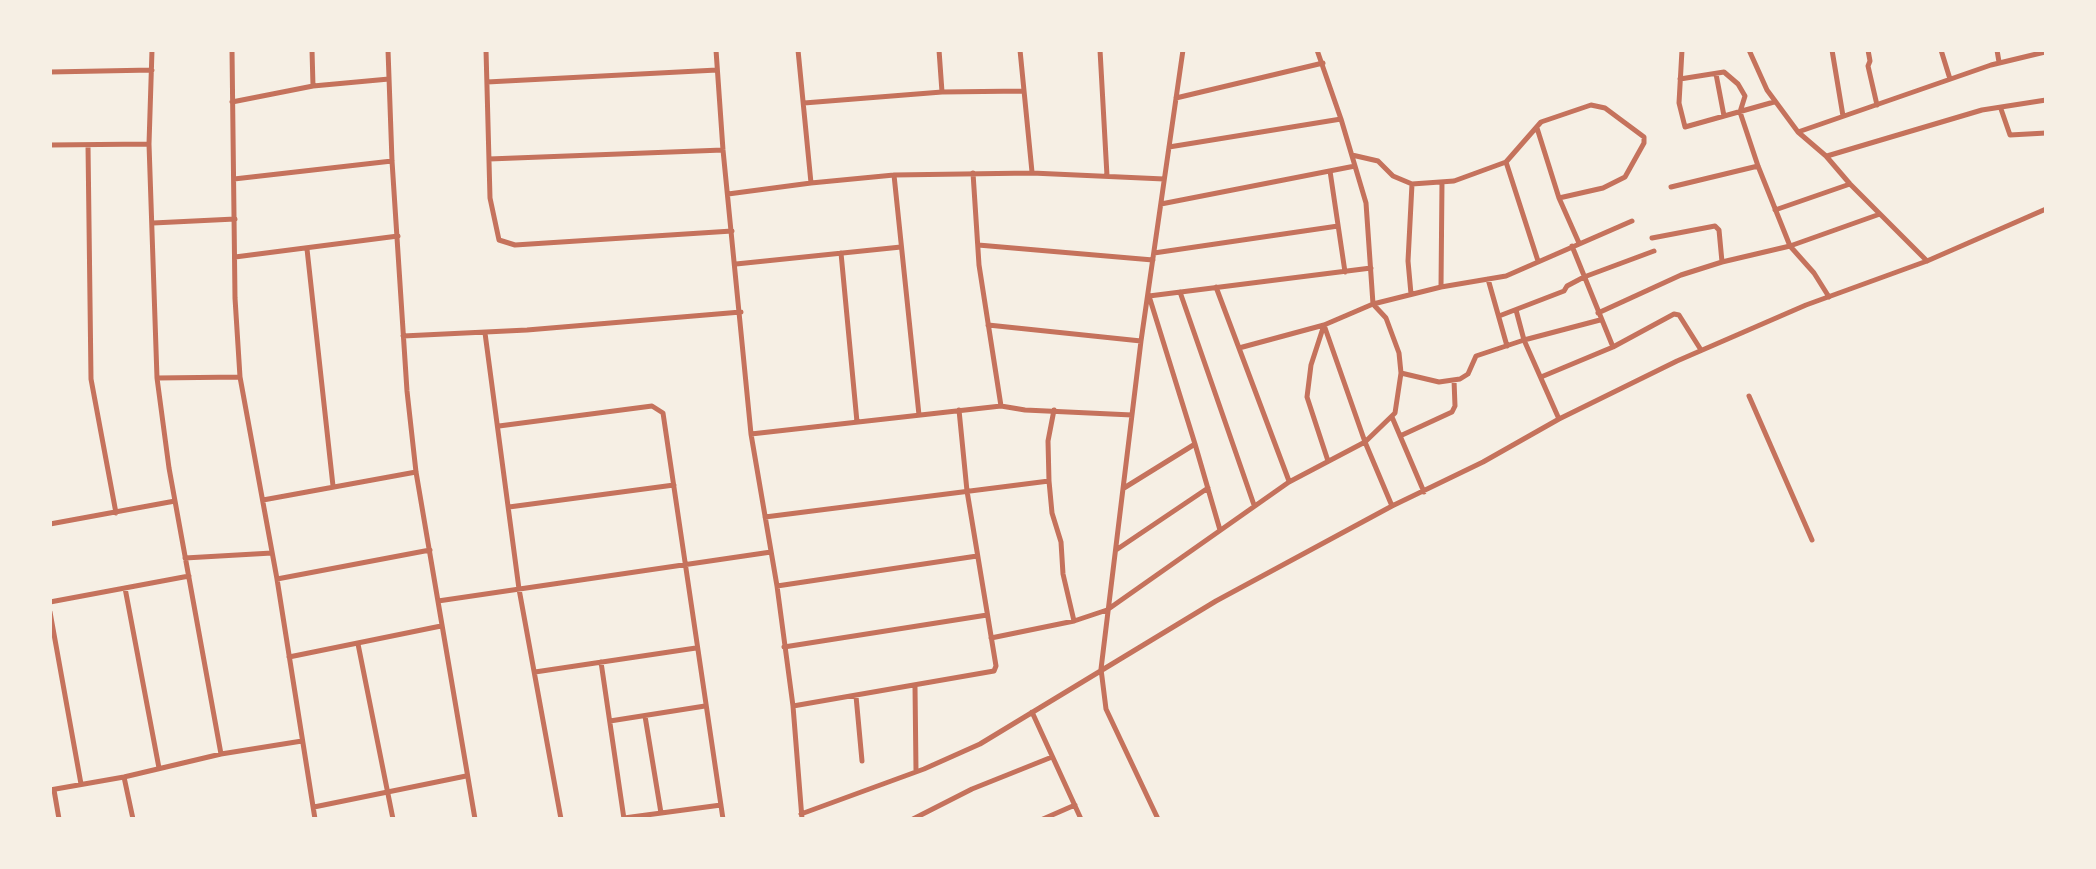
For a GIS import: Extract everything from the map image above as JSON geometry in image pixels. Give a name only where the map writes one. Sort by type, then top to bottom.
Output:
[{"type":"street","points":[[152,50],[149,144],[157,378],[175,501],[221,754]]},
{"type":"street","points":[[232,50],[235,298],[240,377],[314,807],[315,818],[307,819]]},
{"type":"street","points":[[312,50],[313,86]]},
{"type":"street","points":[[388,50],[403,336],[416,472],[475,819]]},
{"type":"street","points":[[486,50],[489,159],[497,238],[503,242],[528,244],[732,231]]},
{"type":"street","points":[[716,50],[751,434],[777,586],[793,706],[802,816],[980,744],[1216,601],[1559,419],[1701,350],[1829,297],[1927,261],[2046,209]]},
{"type":"street","points":[[798,50],[811,183]]},
{"type":"street","points":[[939,50],[942,92]]},
{"type":"street","points":[[1020,50],[1032,173]]},
{"type":"street","points":[[1100,50],[1107,176]]},
{"type":"street","points":[[1158,819],[1106,709],[1101,669],[1141,341],[1183,50]]},
{"type":"street","points":[[991,638],[1074,621],[1107,610],[1289,482],[1365,442],[1392,417],[1397,407],[1401,373],[1394,337],[1382,311],[1373,304],[1366,203],[1317,50]]},
{"type":"street","points":[[1682,50],[1679,103],[1683,126],[1774,102]]},
{"type":"street","points":[[1749,50],[1774,102],[1798,132],[1826,156],[1927,261]]},
{"type":"street","points":[[1832,50],[1843,116]]},
{"type":"street","points":[[1868,50],[1868,66],[1877,105]]},
{"type":"street","points":[[1941,50],[1950,79]]},
{"type":"street","points":[[1997,50],[1999,62]]},
{"type":"street","points":[[1798,132],[1999,62],[2045,52]]},
{"type":"street","points":[[1175,99],[1323,63]]},
{"type":"street","points":[[50,72],[152,70]]},
{"type":"street","points":[[487,82],[717,70]]},
{"type":"street","points":[[1680,79],[1724,72],[1738,84],[1745,96],[1740,112],[1790,246],[1814,273],[1829,297]]},
{"type":"street","points":[[1716,74],[1724,116]]},
{"type":"street","points":[[231,102],[313,86],[389,79]]},
{"type":"street","points":[[804,103],[942,92],[1024,91]]},
{"type":"street","points":[[1826,156],[1982,110],[2046,100]]},
{"type":"street","points":[[1352,155],[1378,161],[1393,176],[1412,184],[1454,181],[1506,162],[1547,119],[1597,105],[1645,139],[1625,177],[1603,188],[1559,198]]},
{"type":"street","points":[[2001,109],[2010,135],[2046,133]]},
{"type":"street","points":[[1168,147],[1341,119]]},
{"type":"street","points":[[1537,127],[1584,277],[1613,347]]},
{"type":"street","points":[[50,145],[149,144]]},
{"type":"street","points":[[88,145],[91,379],[116,513]]},
{"type":"street","points":[[489,159],[723,150]]},
{"type":"street","points":[[234,179],[392,161]]},
{"type":"street","points":[[1506,162],[1538,261]]},
{"type":"street","points":[[1161,204],[1355,166]]},
{"type":"street","points":[[1671,187],[1758,166]]},
{"type":"street","points":[[1330,171],[1345,272]]},
{"type":"street","points":[[973,173],[978,245],[1001,406]]},
{"type":"street","points":[[728,194],[894,175],[1032,173],[1164,179]]},
{"type":"street","points":[[894,175],[919,415]]},
{"type":"street","points":[[1441,287],[1442,182]]},
{"type":"street","points":[[1411,294],[1408,261],[1412,184]]},
{"type":"street","points":[[1775,210],[1850,184]]},
{"type":"street","points":[[1401,373],[1439,382],[1454,380],[1468,374],[1476,356],[1599,316],[1681,275],[1790,246],[1880,214]]},
{"type":"street","points":[[153,223],[235,219]]},
{"type":"street","points":[[1239,348],[1324,325],[1373,304],[1441,287],[1506,276],[1632,221]]},
{"type":"street","points":[[978,245],[1154,256],[1338,226]]},
{"type":"street","points":[[1652,238],[1715,226],[1719,230],[1722,262]]},
{"type":"street","points":[[235,257],[398,236]]},
{"type":"street","points":[[736,264],[901,247]]},
{"type":"street","points":[[307,249],[333,486]]},
{"type":"street","points":[[1499,316],[1564,291],[1584,277],[1654,251]]},
{"type":"street","points":[[841,253],[857,422]]},
{"type":"street","points":[[1149,296],[1371,268]]},
{"type":"street","points":[[1488,279],[1507,346]]},
{"type":"street","points":[[1216,287],[1289,482]]},
{"type":"street","points":[[1180,292],[1254,505]]},
{"type":"street","points":[[1149,296],[1220,530]]},
{"type":"street","points":[[1516,310],[1524,340],[1559,419]]},
{"type":"street","points":[[403,336],[485,333],[741,312]]},
{"type":"street","points":[[1541,377],[1613,347],[1677,314],[1701,350]]},
{"type":"street","points":[[988,325],[1141,341]]},
{"type":"street","points":[[1324,325],[1365,442],[1392,506]]},
{"type":"street","points":[[1324,325],[1311,365],[1307,397],[1328,461]]},
{"type":"street","points":[[485,333],[519,589],[561,819]]},
{"type":"street","points":[[157,378],[240,377]]},
{"type":"street","points":[[1400,436],[1452,412],[1455,406],[1454,380]]},
{"type":"street","points":[[1749,396],[1812,540]]},
{"type":"street","points":[[499,426],[652,406],[663,413],[723,819]]},
{"type":"street","points":[[751,434],[1001,406],[1132,415]]},
{"type":"street","points":[[793,706],[994,671],[996,666],[967,491],[959,410]]},
{"type":"street","points":[[1054,410],[1048,441],[1052,513],[1061,542],[1063,574],[1074,621]]},
{"type":"street","points":[[1392,417],[1424,492]]},
{"type":"street","points":[[1123,489],[1195,444]]},
{"type":"street","points":[[263,500],[416,472]]},
{"type":"street","points":[[765,517],[1049,481]]},
{"type":"street","points":[[509,507],[674,485]]},
{"type":"street","points":[[1115,551],[1208,488]]},
{"type":"street","points":[[50,524],[175,501]]},
{"type":"street","points":[[277,579],[430,550]]},
{"type":"street","points":[[438,601],[771,552]]},
{"type":"street","points":[[185,558],[272,553]]},
{"type":"street","points":[[777,586],[977,556]]},
{"type":"street","points":[[50,602],[189,576]]},
{"type":"street","points":[[125,588],[159,768]]},
{"type":"street","points":[[50,612],[81,784]]},
{"type":"street","points":[[784,647],[987,615]]},
{"type":"street","points":[[289,657],[441,626]]},
{"type":"street","points":[[358,644],[393,819]]},
{"type":"street","points":[[535,672],[696,648]]},
{"type":"street","points":[[601,662],[624,818],[721,805]]},
{"type":"street","points":[[915,686],[916,771]]},
{"type":"street","points":[[856,696],[862,761]]},
{"type":"street","points":[[610,721],[705,706]]},
{"type":"street","points":[[1032,712],[1081,819]]},
{"type":"street","points":[[645,716],[661,813]]},
{"type":"street","points":[[59,819],[52,790],[221,754],[302,741]]},
{"type":"street","points":[[913,819],[972,789],[1052,757]]},
{"type":"street","points":[[314,807],[466,776]]},
{"type":"street","points":[[124,777],[133,819]]},
{"type":"street","points":[[1043,819],[1075,805]]}]
